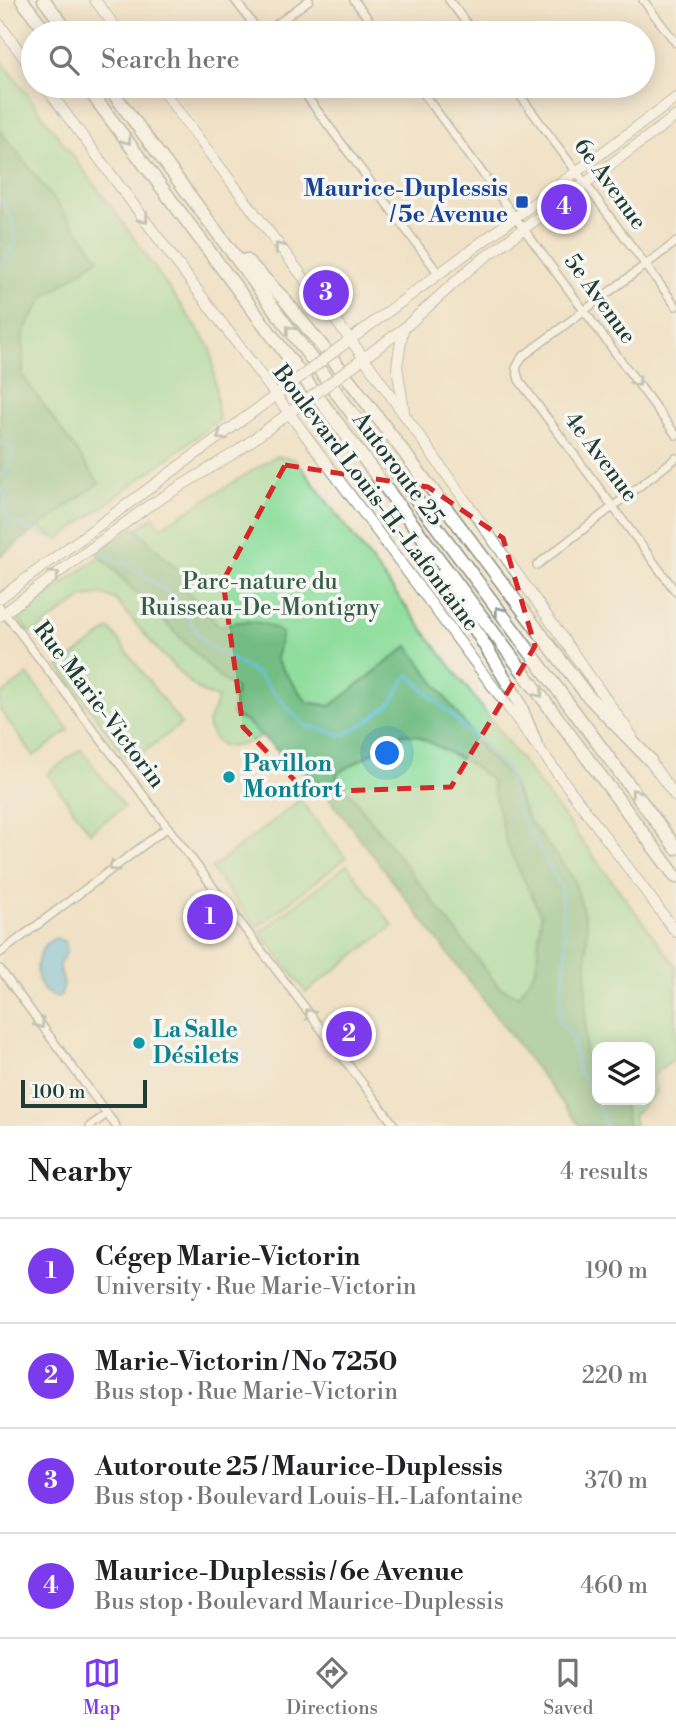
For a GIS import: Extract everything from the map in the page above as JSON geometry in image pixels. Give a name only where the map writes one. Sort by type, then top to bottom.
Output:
[{"type":"highway","points":[[22,0],[38,21]]},
{"type":"highway","points":[[44,0],[60,21]]},
{"type":"highway","name":"Autoroute 25","points":[[95,98],[676,877]]},
{"type":"highway","name":"Autoroute 25","points":[[117,98],[676,848]]},
{"type":"highway","points":[[210,222],[284,299],[386,427],[586,694],[650,760]]},
{"type":"highway","points":[[410,520],[518,700],[535,742]]},
{"type":"main road","points":[[95,0],[111,21]]},
{"type":"main road","points":[[0,25],[21,54]]},
{"type":"main road","name":"Boulevard Louis-H.-Lafontaine","points":[[54,98],[676,932]]},
{"type":"main road","points":[[168,98],[405,414],[676,797]]},
{"type":"main road","points":[[0,598],[676,98]]},
{"type":"main road","points":[[1,612],[147,507],[239,450],[403,329],[471,267],[676,116]]},
{"type":"main road","points":[[403,329],[397,366],[405,414]]},
{"type":"street","points":[[235,0],[252,21]]},
{"type":"street","points":[[279,21],[309,0]]},
{"type":"street","points":[[354,0],[370,21]]},
{"type":"street","points":[[449,0],[465,21]]},
{"type":"street","points":[[643,0],[676,43]]},
{"type":"street","points":[[308,98],[439,274]]},
{"type":"street","name":"5e Avenue","points":[[427,98],[676,435]]},
{"type":"street","name":"6e Avenue","points":[[522,98],[676,306]]},
{"type":"street","points":[[584,309],[676,242]]},
{"type":"street","name":"4e Avenue","points":[[584,309],[522,357],[516,368],[519,380],[676,592]]},
{"type":"street","points":[[537,565],[676,458]]},
{"type":"street","name":"Rue Marie-Victorin","points":[[1,612],[395,1126]]},
{"type":"street","points":[[0,953],[168,827]]},
{"type":"street","points":[[0,969],[116,1126]]},
{"type":"street","points":[[90,1126],[107,1114]]},
{"type":"highlighted area","points":[[285,465],[428,487],[503,538],[535,646],[451,787],[306,792],[243,727],[223,581]]},
{"type":"green space","points":[[0,58],[21,86],[21,98],[30,98],[211,348],[219,420],[58,540],[29,521],[0,282]]},
{"type":"green space","points":[[0,130],[99,258],[45,297],[23,332],[23,376],[99,483],[0,556]]},
{"type":"green space","name":"Parc-nature du Ruisseau-De-Montigny","points":[[276,456],[295,459],[676,966],[676,1057],[655,1073],[655,1042],[592,1042],[592,1105],[644,1105],[633,1116],[635,1126],[587,1126],[318,776],[299,769],[269,733],[241,745],[224,746],[218,742],[208,723],[218,698],[202,692],[187,680],[115,599],[103,595],[84,597],[34,632],[29,632],[17,618],[153,517],[161,527]]},
{"type":"green space","points":[[134,527],[188,580],[187,591],[219,626],[252,622],[267,625],[282,633],[276,660],[307,702],[331,706],[408,646],[485,752],[509,777],[528,819],[574,879],[587,925],[585,1054],[592,1062],[592,1105],[624,1105],[628,1126],[580,1126],[306,768],[297,769],[247,722],[232,715],[236,688],[220,678],[96,552]],"holes":[[[403,734],[418,736],[472,765],[491,780],[507,845],[541,915],[536,969],[519,996],[499,987],[336,775]]]},
{"type":"green space","points":[[110,629],[181,724],[130,762],[59,667]]},
{"type":"green space","points":[[28,675],[69,730],[34,756],[0,710],[0,696]]},
{"type":"green space","points":[[81,749],[124,807],[90,832],[47,774]]},
{"type":"green space","points":[[300,800],[346,858],[257,927],[211,869]]},
{"type":"green space","points":[[347,865],[393,926],[306,992],[260,932]]},
{"type":"water","points":[[56,938],[65,942],[67,948],[59,964],[64,985],[61,995],[57,997],[48,994],[42,987],[37,969],[42,950]]},
{"type":"waterway","points":[[0,199],[12,220],[15,241],[0,269]]},
{"type":"waterway","points":[[0,442],[11,448],[11,465],[0,476]]},
{"type":"waterway","points":[[0,489],[5,494],[6,519],[50,538]]},
{"type":"waterway","points":[[102,554],[133,568],[172,595],[206,644],[257,674],[304,725],[345,735],[392,702],[408,674],[506,767],[518,811],[561,887],[566,953],[559,1021],[571,1035],[579,1073],[595,1094],[605,1126]]},
{"type":"place","name":"Maurice-Duplessis / 5e Avenue","points":[[522,202]]},
{"type":"place","name":"Maurice-Duplessis / 6e Avenue","points":[[564,207]]},
{"type":"place","name":"Autoroute 25 / Maurice-Duplessis","points":[[326,293]]},
{"type":"place","name":"Pavillon Montfort","points":[[229,777]]},
{"type":"place","name":"Cégep Marie-Victorin","points":[[210,917]]},
{"type":"place","name":"Marie-Victorin / No 7250","points":[[349,1034]]},
{"type":"place","name":"La Salle Désilets","points":[[139,1043]]}]
